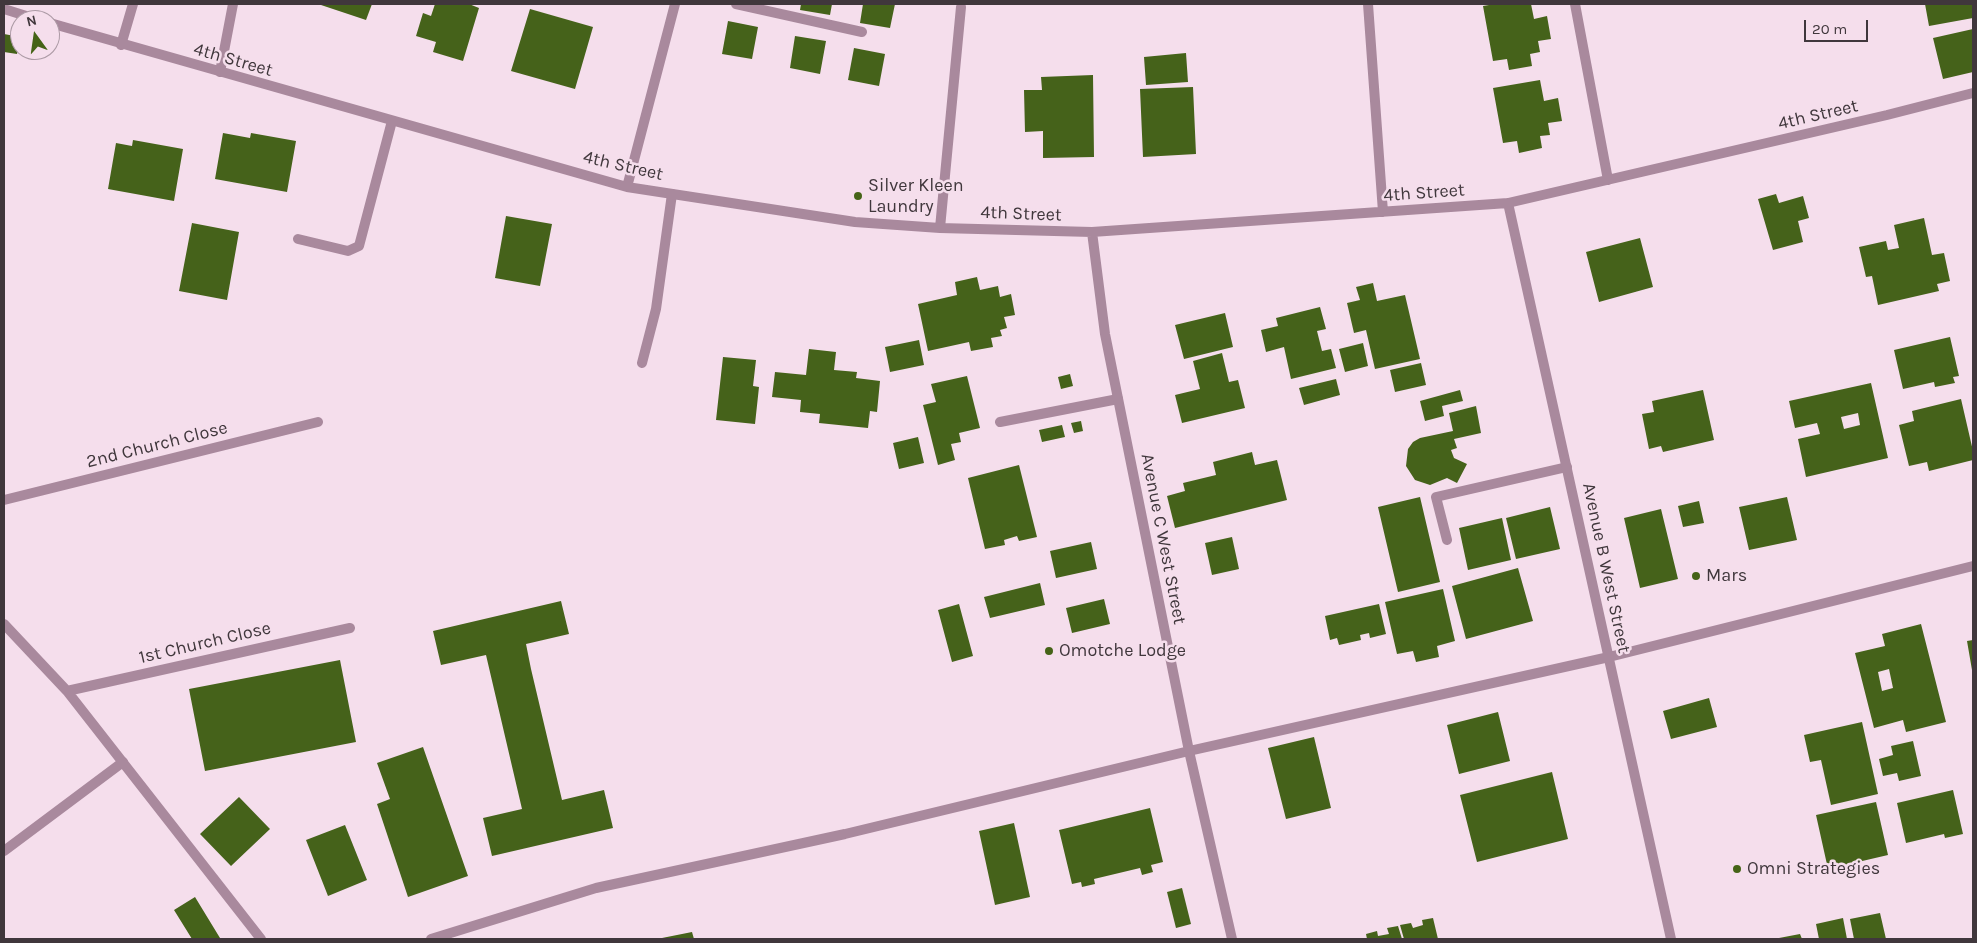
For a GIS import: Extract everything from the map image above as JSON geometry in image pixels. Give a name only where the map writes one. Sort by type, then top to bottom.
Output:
[{"type":"street","points":[[121,45],[133,4]]},
{"type":"street","points":[[220,72],[233,4]]},
{"type":"street","points":[[627,187],[675,4]]},
{"type":"street","points":[[736,4],[862,32]]},
{"type":"street","points":[[1368,4],[1383,212]]},
{"type":"street","points":[[1575,4],[1608,180]]},
{"type":"street","points":[[940,228],[961,7]]},
{"type":"street","name":"4th Street","points":[[60,27],[627,187],[855,222],[940,228],[1092,232],[1508,203],[1887,115],[1973,93]]},
{"type":"street","points":[[298,239],[348,251],[359,246],[392,121]]},
{"type":"street","points":[[642,363],[656,309],[672,194]]},
{"type":"street","name":"Avenue B West Street","points":[[1508,203],[1671,939]]},
{"type":"street","name":"Avenue C West Street","points":[[1092,232],[1105,334],[1190,751],[1232,939]]},
{"type":"street","points":[[1000,422],[1118,399]]},
{"type":"street","name":"2nd Church Close","points":[[4,500],[318,422]]},
{"type":"street","points":[[1447,540],[1436,497],[1567,467]]},
{"type":"street","points":[[431,939],[596,888],[845,834],[1190,751],[1609,657],[1973,566]]},
{"type":"street","points":[[4,624],[67,691],[261,939]]},
{"type":"street","name":"1st Church Close","points":[[67,691],[350,628]]},
{"type":"street","points":[[4,851],[123,762]]},
{"type":"building","points":[[318,4],[372,4],[366,20]]},
{"type":"building","points":[[435,4],[469,4],[479,8],[463,61],[433,52],[436,42],[416,36],[423,13],[431,16]]},
{"type":"building","points":[[801,4],[832,4],[830,15],[800,10]]},
{"type":"building","points":[[863,4],[895,4],[890,28],[860,23]]},
{"type":"building","points":[[1531,4],[1534,19],[1547,16],[1551,39],[1538,41],[1540,52],[1530,54],[1532,66],[1509,70],[1507,59],[1493,61],[1483,6]]},
{"type":"building","points":[[1925,4],[1973,4],[1973,18],[1929,26]]},
{"type":"building","points":[[530,9],[593,27],[575,89],[511,71]]},
{"type":"building","points":[[728,21],[758,27],[752,59],[722,54]]},
{"type":"building","points":[[1973,29],[1973,72],[1943,79],[1933,38]]},
{"type":"building","points":[[4,34],[10,35],[10,53],[4,52]]},
{"type":"building","points":[[795,36],[826,41],[820,74],[790,68]]},
{"type":"building","points":[[854,48],[885,54],[879,86],[848,80]]},
{"type":"building","points":[[1186,53],[1188,82],[1146,85],[1144,57]]},
{"type":"building","points":[[1093,75],[1094,157],[1043,158],[1043,131],[1025,132],[1024,90],[1042,90],[1041,77]]},
{"type":"building","points":[[1540,80],[1544,101],[1558,98],[1562,121],[1548,123],[1550,135],[1540,136],[1542,148],[1519,153],[1517,141],[1503,143],[1493,88]]},
{"type":"building","points":[[1193,87],[1196,154],[1143,157],[1140,89]]},
{"type":"building","points":[[223,133],[250,138],[251,133],[296,141],[287,192],[215,179]]},
{"type":"building","points":[[133,140],[183,149],[174,201],[108,189],[116,143],[132,146]]},
{"type":"building","points":[[1776,194],[1779,203],[1803,196],[1809,218],[1798,221],[1803,242],[1773,250],[1758,199]]},
{"type":"building","points":[[506,216],[552,224],[540,286],[495,278]]},
{"type":"building","points":[[1924,218],[1932,255],[1944,253],[1950,281],[1937,284],[1939,291],[1878,305],[1872,276],[1866,277],[1859,247],[1886,241],[1888,250],[1899,248],[1894,225]]},
{"type":"building","points":[[192,223],[239,232],[227,300],[179,291]]},
{"type":"building","points":[[1640,238],[1653,287],[1599,302],[1586,252]]},
{"type":"building","points":[[977,277],[980,290],[998,286],[1000,297],[1011,294],[1015,315],[1004,317],[1007,328],[1000,330],[1002,336],[991,338],[993,347],[971,351],[969,342],[928,351],[918,304],[957,295],[955,282]]},
{"type":"building","points":[[1373,283],[1377,301],[1405,295],[1420,359],[1375,369],[1366,330],[1354,333],[1347,303],[1360,300],[1356,287]]},
{"type":"building","points":[[1320,307],[1326,329],[1317,331],[1322,351],[1331,349],[1336,368],[1291,379],[1284,347],[1266,352],[1261,330],[1278,326],[1276,318]]},
{"type":"building","points":[[1225,313],[1233,347],[1184,359],[1175,325]]},
{"type":"building","points":[[1950,337],[1959,376],[1953,377],[1955,383],[1935,387],[1934,382],[1903,389],[1894,350]]},
{"type":"building","points":[[919,340],[924,365],[890,372],[885,347]]},
{"type":"building","points":[[1363,343],[1368,366],[1345,372],[1339,349]]},
{"type":"building","points":[[809,349],[836,352],[834,370],[857,372],[856,378],[880,381],[877,412],[870,411],[868,428],[819,423],[820,414],[800,412],[801,400],[772,397],[775,372],[806,375]]},
{"type":"building","points":[[1222,353],[1229,382],[1238,380],[1245,408],[1182,423],[1175,395],[1200,389],[1193,361]]},
{"type":"building","points":[[723,357],[756,360],[753,386],[759,387],[755,424],[716,420]]},
{"type":"building","points":[[1421,363],[1426,385],[1395,392],[1390,370]]},
{"type":"building","points":[[1070,374],[1073,386],[1061,389],[1058,377]]},
{"type":"building","points":[[967,376],[980,428],[959,433],[961,442],[951,444],[955,460],[938,465],[923,405],[936,402],[931,384]]},
{"type":"building","points":[[1336,379],[1340,395],[1304,405],[1299,388]]},
{"type":"building","points":[[1871,383],[1888,458],[1806,477],[1798,439],[1820,434],[1817,423],[1795,428],[1789,401]],"holes":[[[1858,413],[1860,425],[1844,429],[1841,417]]]},
{"type":"building","points":[[1460,390],[1463,401],[1442,406],[1444,416],[1425,421],[1420,401]]},
{"type":"building","points":[[1703,390],[1714,440],[1663,452],[1661,446],[1649,449],[1642,414],[1654,412],[1652,401]]},
{"type":"building","points":[[1961,399],[1973,451],[1973,460],[1929,471],[1927,462],[1909,466],[1899,425],[1914,421],[1912,411]]},
{"type":"building","points":[[1476,406],[1481,433],[1454,439],[1457,448],[1451,450],[1454,458],[1467,464],[1457,483],[1447,478],[1430,485],[1415,480],[1406,466],[1408,449],[1413,442],[1420,438],[1453,431],[1449,413]]},
{"type":"building","points":[[1081,421],[1083,431],[1074,433],[1071,423]]},
{"type":"building","points":[[1062,425],[1065,437],[1042,442],[1039,430]]},
{"type":"building","points":[[918,437],[924,463],[899,469],[893,443]]},
{"type":"building","points":[[1252,452],[1255,465],[1277,460],[1287,500],[1175,528],[1167,496],[1185,491],[1183,483],[1216,475],[1213,462]]},
{"type":"building","points":[[1019,465],[1037,537],[1019,541],[1017,536],[1004,540],[1005,545],[985,549],[968,478]]},
{"type":"building","points":[[1420,497],[1440,582],[1398,592],[1378,507]]},
{"type":"building","points":[[1787,497],[1797,540],[1749,550],[1739,507]]},
{"type":"building","points":[[1699,501],[1704,523],[1683,527],[1678,506]]},
{"type":"building","points":[[1550,507],[1560,549],[1516,559],[1506,518]]},
{"type":"building","points":[[1661,509],[1678,579],[1640,588],[1624,518]]},
{"type":"building","points":[[1502,518],[1511,560],[1468,570],[1459,528]]},
{"type":"building","points":[[1232,537],[1239,569],[1212,575],[1205,543]]},
{"type":"building","points":[[1091,542],[1097,569],[1056,578],[1050,551]]},
{"type":"building","points":[[1518,568],[1533,621],[1466,639],[1452,586]]},
{"type":"building","points":[[1040,583],[1045,605],[990,618],[984,597]]},
{"type":"building","points":[[1443,589],[1455,641],[1437,646],[1439,657],[1416,662],[1413,651],[1397,654],[1385,602]]},
{"type":"building","points":[[1104,599],[1110,624],[1072,633],[1066,608]]},
{"type":"building","points":[[561,601],[569,634],[526,644],[531,669],[562,800],[604,790],[613,828],[492,856],[483,818],[522,809],[486,655],[441,665],[433,631]]},
{"type":"building","points":[[959,604],[973,656],[952,662],[938,610]]},
{"type":"building","points":[[1379,604],[1386,634],[1370,638],[1369,633],[1360,635],[1361,640],[1339,645],[1337,638],[1330,640],[1325,616]]},
{"type":"building","points":[[1921,624],[1946,722],[1906,732],[1903,720],[1874,728],[1855,653],[1885,646],[1882,634]],"holes":[[[1889,669],[1893,688],[1882,691],[1878,672]]]},
{"type":"building","points":[[1973,640],[1973,670],[1972,670],[1967,641]]},
{"type":"building","points":[[340,660],[356,742],[205,771],[189,689]]},
{"type":"building","points":[[1709,698],[1717,727],[1671,739],[1663,711]]},
{"type":"building","points":[[1498,712],[1510,761],[1459,774],[1447,725]]},
{"type":"building","points":[[1862,722],[1878,794],[1831,805],[1821,760],[1810,762],[1804,735]]},
{"type":"building","points":[[1314,737],[1331,808],[1286,819],[1268,748]]},
{"type":"building","points":[[1913,741],[1921,776],[1899,781],[1897,773],[1883,776],[1879,759],[1893,755],[1891,746]]},
{"type":"building","points":[[423,747],[468,876],[408,897],[377,804],[390,799],[377,763]]},
{"type":"building","points":[[1552,772],[1568,839],[1477,862],[1460,795]]},
{"type":"building","points":[[1953,790],[1963,834],[1945,838],[1944,834],[1906,843],[1897,803]]},
{"type":"building","points":[[239,797],[270,829],[231,866],[200,834]]},
{"type":"building","points":[[1876,802],[1888,855],[1828,869],[1816,815]]},
{"type":"building","points":[[1150,808],[1163,862],[1151,865],[1153,872],[1142,875],[1140,868],[1094,879],[1095,884],[1082,887],[1081,882],[1072,884],[1059,830]]},
{"type":"building","points":[[1014,823],[1030,897],[995,905],[979,831]]},
{"type":"building","points":[[345,825],[367,880],[328,896],[306,840]]},
{"type":"building","points":[[1182,888],[1191,924],[1176,928],[1167,892]]},
{"type":"building","points":[[195,897],[220,938],[192,939],[174,910]]},
{"type":"building","points":[[1880,913],[1886,939],[1854,939],[1850,919]]},
{"type":"building","points":[[1433,918],[1438,939],[1404,939],[1400,925],[1411,923],[1413,928],[1423,925],[1422,920]]},
{"type":"building","points":[[1843,918],[1847,939],[1819,939],[1816,924]]},
{"type":"building","points":[[1398,926],[1402,939],[1367,939],[1366,934],[1377,931],[1378,936],[1389,934],[1387,928]]},
{"type":"building","points":[[692,932],[694,939],[662,939],[662,938]]},
{"type":"building","points":[[1800,934],[1802,939],[1779,939],[1779,938]]},
{"type":"place","name":"Silver Kleen Laundry","points":[[858,196]]},
{"type":"place","name":"Mars","points":[[1696,576]]},
{"type":"place","name":"Omotche Lodge","points":[[1049,651]]},
{"type":"place","name":"Omni Strategies","points":[[1737,869]]}]
